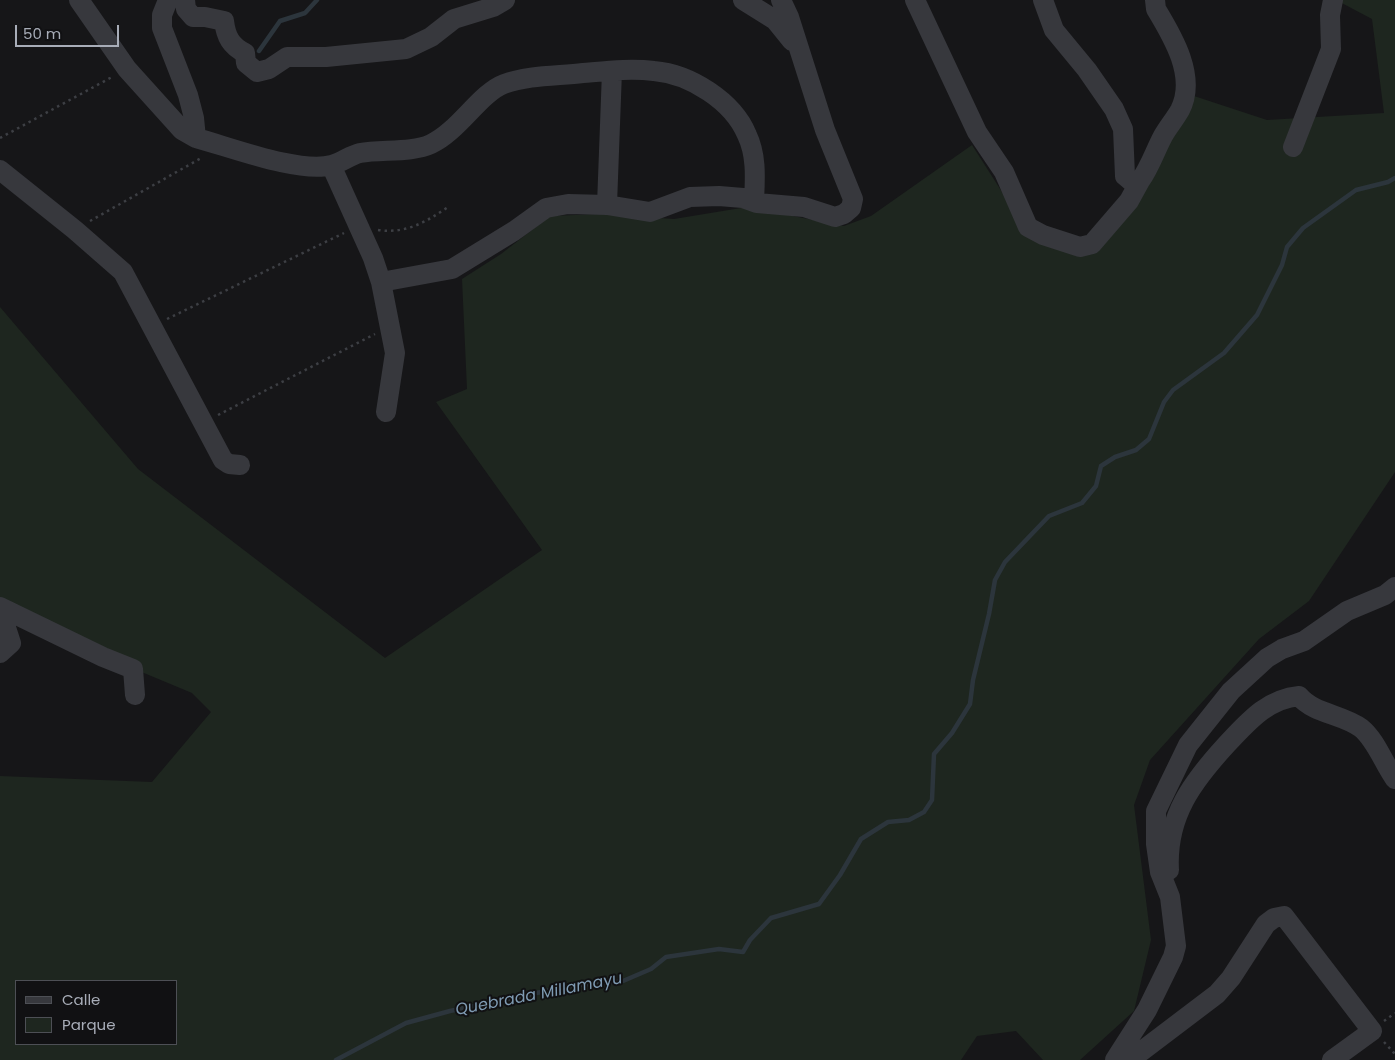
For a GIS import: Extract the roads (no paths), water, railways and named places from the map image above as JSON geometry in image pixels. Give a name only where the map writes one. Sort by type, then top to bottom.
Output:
[{"type":"street","points":[[79,0],[127,69],[182,130],[196,138],[296,165],[331,165],[359,153],[430,144],[450,132],[489,94],[502,85],[520,79],[632,69],[657,71],[681,77],[712,94],[732,112],[747,135],[756,167],[754,202]]},
{"type":"street","points":[[168,0],[162,15],[162,28],[188,95],[194,118],[196,138]]},
{"type":"street","points":[[185,0],[186,9],[193,17],[205,17],[224,21],[225,32],[233,48],[245,53],[246,63],[257,72],[269,69],[287,57],[326,57],[406,49],[431,37],[454,19],[493,7],[504,0]]},
{"type":"street","points":[[743,0],[775,20],[800,50]]},
{"type":"street","points":[[381,282],[452,269],[514,231],[546,208],[568,204],[607,205],[650,212],[690,197],[719,196],[804,207],[835,217],[844,214],[851,208],[853,199],[825,130],[800,50],[781,0]]},
{"type":"street","points":[[915,0],[976,132],[1004,172],[1028,227],[1043,235],[1080,247],[1092,244],[1129,201],[1162,137],[1180,109],[1184,96],[1185,77],[1182,60],[1156,9],[1155,0]]},
{"type":"street","points":[[1043,0],[1054,30],[1087,70],[1117,116],[1123,129],[1125,176],[1132,182],[1140,181]]},
{"type":"street","points":[[1293,147],[1331,49],[1330,14],[1334,0]]},
{"type":"street","points":[[607,205],[612,71]]},
{"type":"street","points":[[331,165],[373,258],[381,282],[395,353],[386,412]]},
{"type":"street","points":[[0,170],[75,230],[123,272],[222,460],[229,464],[240,465]]},
{"type":"street","points":[[1170,897],[1160,872],[1156,844],[1156,811],[1188,745],[1231,690],[1267,658],[1282,649],[1304,641],[1347,611],[1385,595],[1395,587]]},
{"type":"street","points":[[0,608],[11,643],[0,653]]},
{"type":"street","points":[[0,608],[103,657],[133,669],[135,695]]},
{"type":"street","points":[[1115,1060],[1147,1010],[1173,957],[1176,946],[1168,860],[1171,835],[1192,785],[1205,767],[1254,716],[1280,700],[1299,696],[1313,707],[1351,722],[1363,729],[1395,780]]},
{"type":"street","points":[[1130,1060],[1217,994],[1231,978],[1266,924],[1274,918],[1284,916],[1372,1031],[1332,1060]]},
{"type":"waterway","points":[[259,51],[280,21],[305,13],[317,0]]},
{"type":"waterway","name":"Quebrada Millamayu","points":[[336,1060],[406,1023],[450,1011],[570,986],[623,981],[651,969],[666,957],[719,949],[743,952],[750,940],[771,918],[819,904],[840,875],[861,839],[888,822],[909,820],[924,812],[932,800],[934,754],[952,733],[970,704],[973,680],[995,580],[1005,562],[1049,516],[1082,503],[1096,486],[1101,466],[1115,457],[1136,450],[1149,439],[1164,402],[1173,390],[1224,353],[1257,315],[1282,265],[1287,247],[1303,228],[1356,190],[1388,182],[1395,178]]}]
